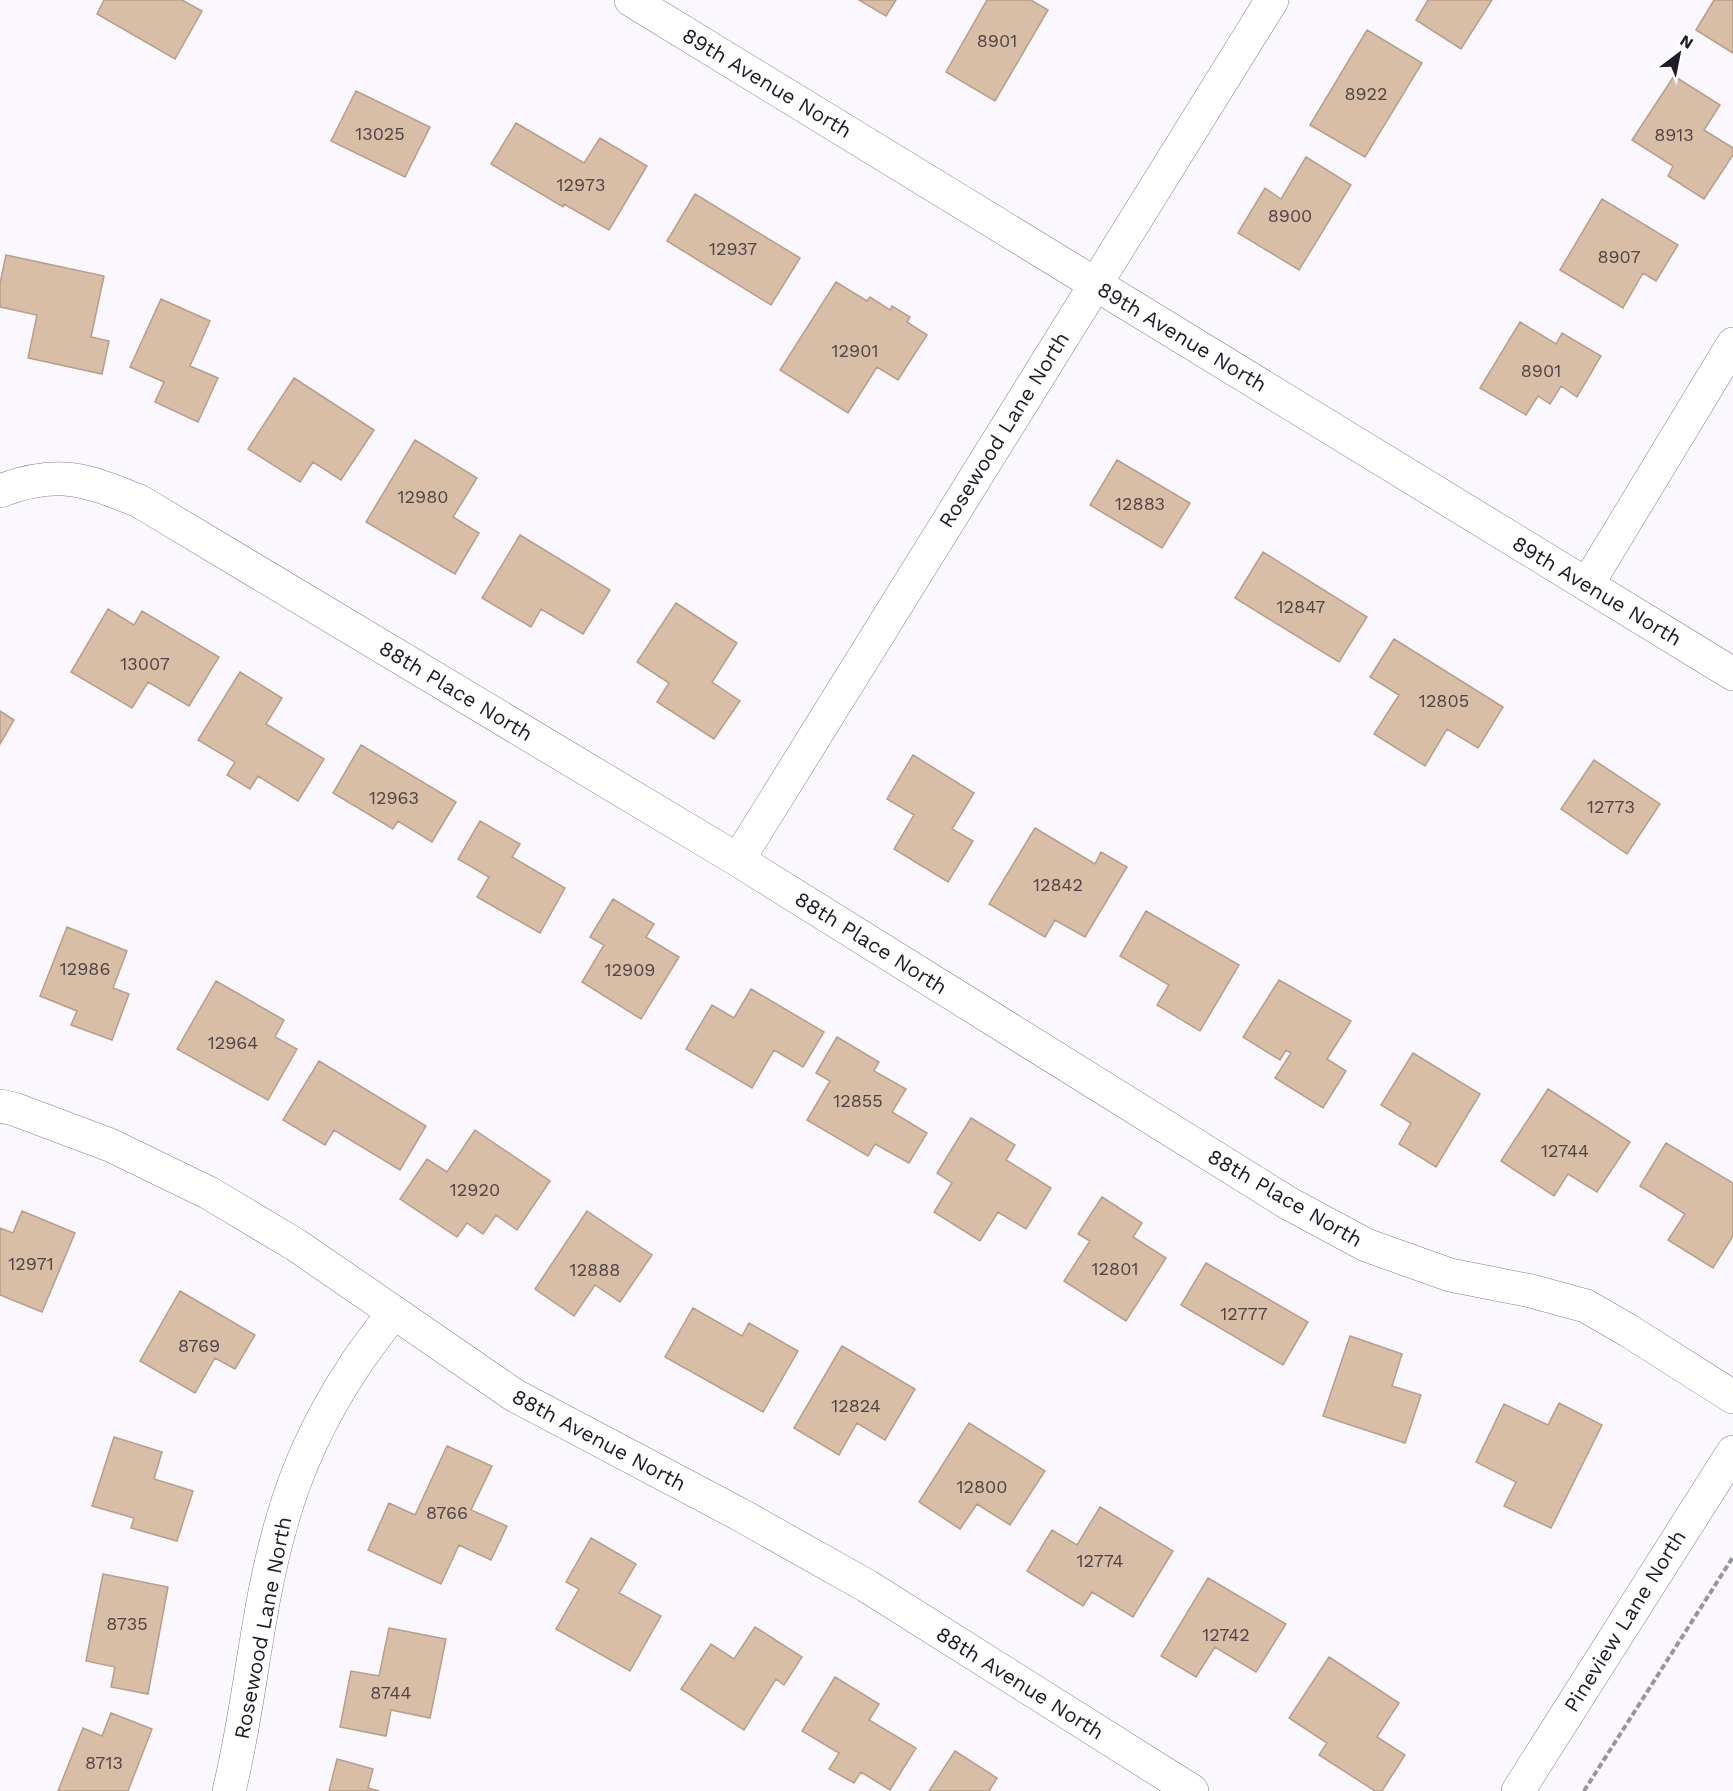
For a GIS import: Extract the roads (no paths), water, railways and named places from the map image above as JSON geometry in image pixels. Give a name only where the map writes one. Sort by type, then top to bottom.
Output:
[{"type":"street","name":"89th Avenue North","points":[[631,0],[1733,674]]},
{"type":"street","name":"Rosewood Lane North","points":[[738,860],[1272,0]]},
{"type":"street","points":[[1587,585],[1733,344]]},
{"type":"street","name":"88th Place North","points":[[9,488],[57,477],[97,484],[139,501],[738,860],[1288,1203],[1366,1245],[1450,1275],[1531,1291],[1586,1306],[1733,1397]]},
{"type":"street","name":"88th Avenue North","points":[[0,1106],[14,1109],[110,1145],[208,1193],[296,1245],[514,1395],[739,1514],[867,1586],[1192,1791]]},
{"type":"street","name":"Rosewood Lane North","points":[[229,1791],[264,1603],[282,1521],[311,1442],[352,1369],[393,1313]]},
{"type":"street","name":"Pineview Lane North","points":[[1518,1791],[1733,1452]]}]
